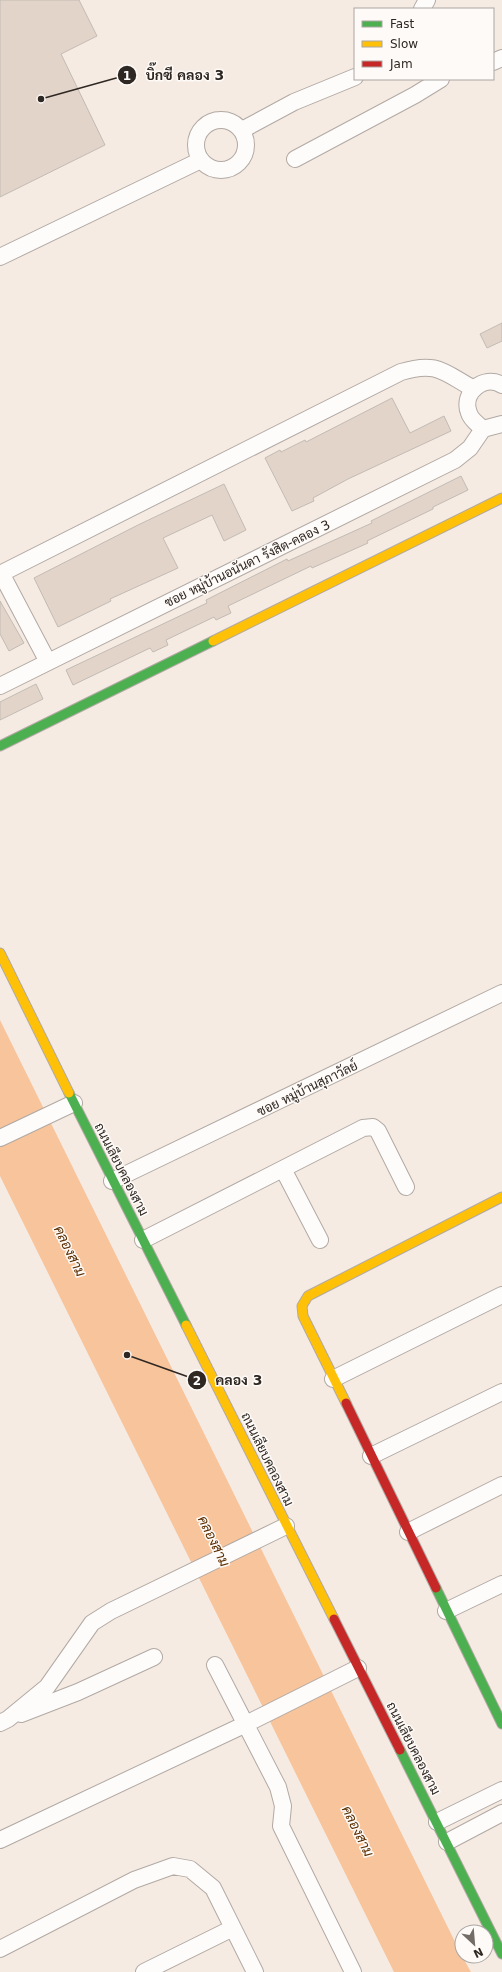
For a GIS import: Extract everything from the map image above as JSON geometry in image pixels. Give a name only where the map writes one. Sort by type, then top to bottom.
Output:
[{"type":"street","points":[[242,130],[294,102],[354,76]]},
{"type":"street","points":[[295,159],[415,95],[439,80]]},
{"type":"street","points":[[222,120],[236,125],[242,130],[246,137],[247,145],[242,160],[236,166],[225,170],[213,170],[201,160],[197,153],[197,138],[206,125],[222,120]]},
{"type":"street","points":[[0,257],[201,160]]},
{"type":"street","points":[[48,662],[0,573],[401,372],[418,367],[434,367],[474,389]]},
{"type":"street","points":[[501,383],[487,382],[474,389],[469,396],[467,406],[469,414],[473,420],[483,429],[502,424]]},
{"type":"street","name":"ซอย หมู่บ้านอนันดา รังสิต-คลอง 3","points":[[0,686],[455,460],[470,448],[483,429]]},
{"type":"street","points":[[0,746],[502,498]]},
{"type":"street","name":"ถนนเลียบคลองสาม","points":[[0,953],[112,1181],[437,1822],[502,1954]]},
{"type":"street","name":"ซอย หมู่บ้านสุภาวัลย์","points":[[112,1181],[502,993]]},
{"type":"street","points":[[0,1138],[74,1103]]},
{"type":"street","points":[[143,1240],[363,1128],[372,1127],[378,1131],[406,1187]]},
{"type":"street","points":[[283,1169],[320,1240]]},
{"type":"street","points":[[502,1197],[308,1296],[302,1306],[303,1316],[333,1379],[502,1724]]},
{"type":"street","points":[[333,1379],[502,1295]]},
{"type":"street","points":[[370,1456],[502,1392]]},
{"type":"street","points":[[408,1532],[502,1485]]},
{"type":"street","points":[[4,1721],[47,1687],[92,1624],[111,1611],[286,1526]]},
{"type":"street","points":[[446,1611],[502,1584]]},
{"type":"street","points":[[4,1721],[78,1692],[154,1657]]},
{"type":"street","points":[[215,1665],[251,1722],[278,1787],[283,1806],[281,1826],[353,1972]]},
{"type":"street","points":[[0,1840],[251,1722],[330,1680],[358,1668]]},
{"type":"street","points":[[437,1822],[502,1790]]},
{"type":"street","points":[[447,1842],[502,1812]]},
{"type":"street","points":[[0,1949],[134,1880],[173,1866],[190,1869],[213,1888],[255,1972]]},
{"type":"street","points":[[144,1972],[233,1928]]},
{"type":"water","name":"คลองสาม","points":[[0,1020],[454,1940],[454,1964],[466,1964],[471,1972],[394,1972],[0,1176]]},
{"type":"building","points":[[0,0],[79,0],[97,36],[61,54],[105,145],[0,197]]},
{"type":"building","points":[[502,323],[502,341],[487,348],[480,334]]},
{"type":"building","points":[[392,398],[410,433],[444,416],[451,431],[348,479],[313,498],[314,501],[292,511],[265,458],[305,440],[306,442]]},
{"type":"building","points":[[461,476],[468,490],[433,507],[433,509],[367,541],[368,543],[312,568],[311,566],[228,606],[231,613],[216,620],[214,617],[166,640],[168,645],[153,652],[150,648],[73,685],[66,670],[207,603],[206,600],[287,559],[288,561],[372,523],[371,521]]},
{"type":"building","points":[[224,484],[246,530],[224,541],[212,515],[163,538],[178,568],[110,599],[111,601],[58,627],[34,578],[138,525]]},
{"type":"building","points":[[0,601],[24,643],[9,651],[0,634]]},
{"type":"building","points":[[36,684],[43,699],[0,720],[0,702]]},
{"type":"traffic: fast","points":[[0,746],[213,641]]},
{"type":"traffic: fast","points":[[69,1093],[186,1325]]},
{"type":"traffic: fast","points":[[436,1588],[502,1724]]},
{"type":"traffic: fast","points":[[400,1750],[502,1954]]},
{"type":"traffic: slow","points":[[213,641],[502,498]]},
{"type":"traffic: slow","points":[[0,953],[69,1093]]},
{"type":"traffic: slow","points":[[346,1403],[303,1316],[302,1306],[308,1296],[502,1197]]},
{"type":"traffic: slow","points":[[186,1325],[334,1619]]},
{"type":"traffic: jam","points":[[346,1403],[436,1588]]},
{"type":"traffic: jam","points":[[334,1619],[400,1750]]},
{"type":"place","name":"บิ๊กซี คลอง 3","points":[[41,99]]},
{"type":"place","name":"คลอง 3","points":[[127,1355]]}]
